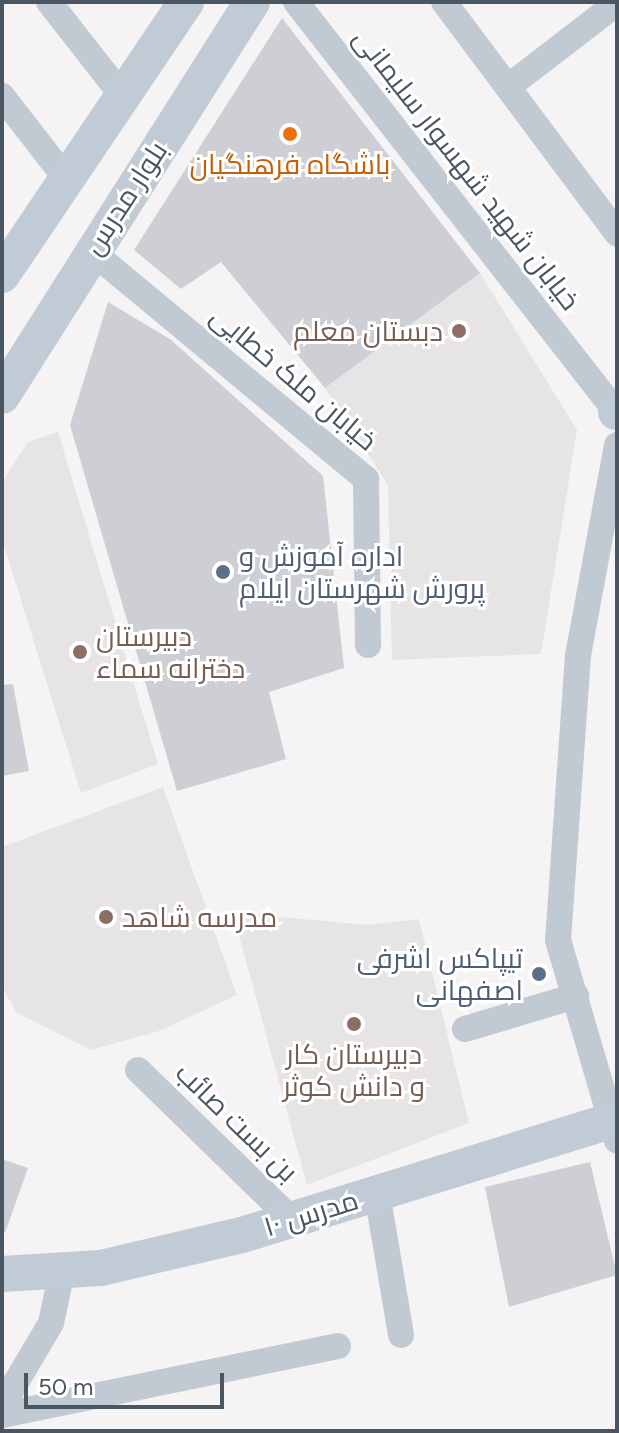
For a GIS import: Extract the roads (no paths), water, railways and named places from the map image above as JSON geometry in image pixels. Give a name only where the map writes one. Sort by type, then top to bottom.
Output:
[{"type":"main road","name":"بلوار مدرس","points":[[2,396],[90,250],[252,2]]},
{"type":"main road","name":"بلوار مدرس","points":[[2,275],[68,181],[120,93],[183,3]]},
{"type":"main road","name":"مدرس ۱۰","points":[[2,1274],[101,1268],[291,1219],[616,1125]]},
{"type":"street","points":[[49,2],[120,93]]},
{"type":"street","name":"خیابان شهید شهسوار سلیمانی","points":[[296,2],[617,412]]},
{"type":"street","points":[[444,2],[617,233]]},
{"type":"street","points":[[508,87],[617,3]]},
{"type":"street","points":[[2,96],[68,181]]},
{"type":"street","name":"خیابان ملک خطایی","points":[[90,250],[366,479],[368,645]]},
{"type":"street","points":[[616,1125],[558,940],[578,655],[617,445]]},
{"type":"street","points":[[465,1029],[576,996]]},
{"type":"street","name":"بن بست صائب","points":[[138,1070],[291,1219]]},
{"type":"street","points":[[377,1193],[401,1335]]},
{"type":"street","points":[[2,1406],[51,1323],[62,1271]]},
{"type":"street","points":[[2,1415],[338,1346]]},
{"type":"place","name":"باشگاه فرهنگیان","points":[[290,134]]},
{"type":"place","name":"دبستان معلم","points":[[459,331]]},
{"type":"place","name":"اداره آموزش و پرورش شهرستان ایلام","points":[[223,572]]},
{"type":"place","name":"دبیرستان دخترانه سماء","points":[[80,652]]},
{"type":"place","name":"مدرسه شاهد","points":[[106,917]]},
{"type":"place","name":"تیپاکس اشرفی اصفهانی","points":[[539,974]]},
{"type":"place","name":"دبیرستان کار و دانش کوثر","points":[[354,1024]]}]
